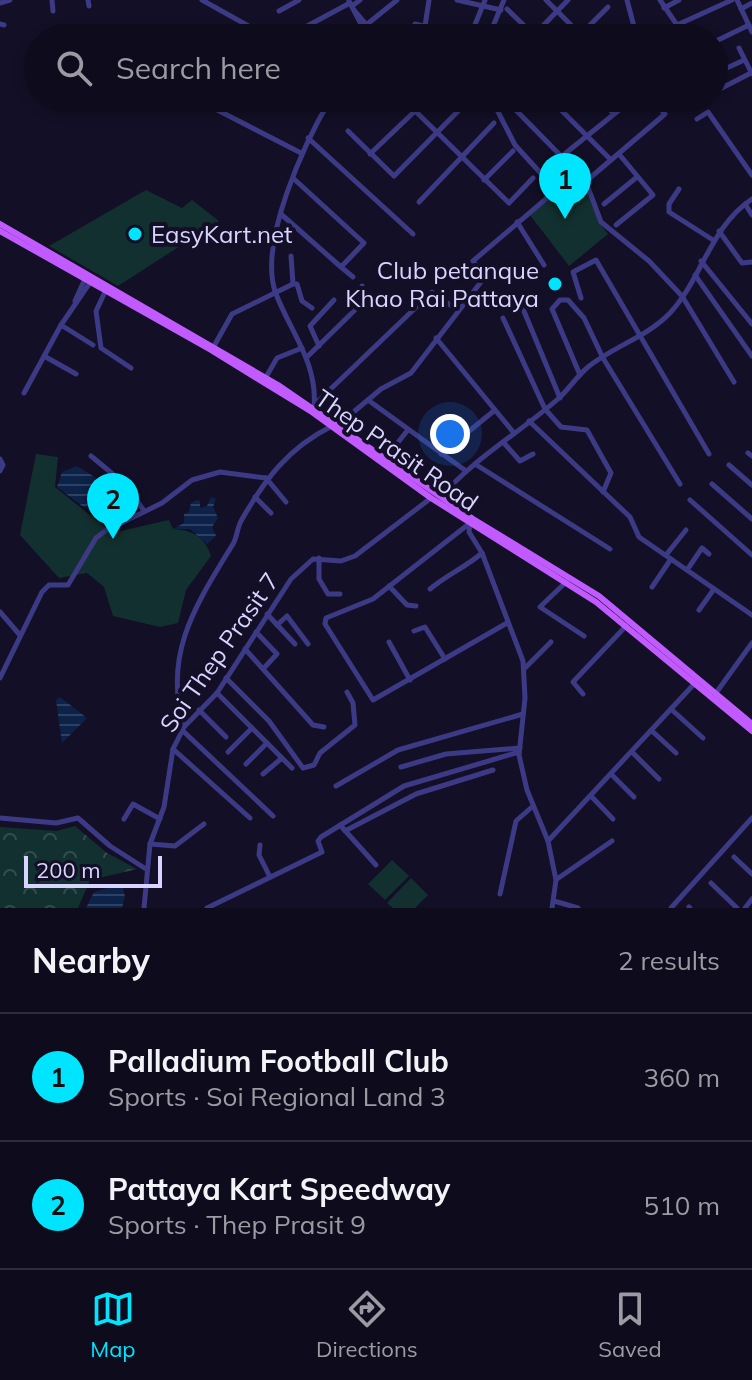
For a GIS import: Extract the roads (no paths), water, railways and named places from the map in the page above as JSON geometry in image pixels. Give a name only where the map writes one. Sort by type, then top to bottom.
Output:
[{"type":"main road","name":"Thep Prasit Road","points":[[0,224],[214,346],[313,408],[431,498],[566,582],[626,625],[752,731]]},
{"type":"main road","name":"Thep Prasit Road","points":[[0,232],[313,408]]},
{"type":"main road","name":"Thep Prasit Road","points":[[335,426],[440,498],[599,596],[752,724]]},
{"type":"main road","points":[[431,498],[440,498]]},
{"type":"street","points":[[0,3],[10,0]]},
{"type":"street","points":[[52,0],[53,11]]},
{"type":"street","points":[[202,0],[245,24]]},
{"type":"street","points":[[279,11],[299,0]]},
{"type":"street","points":[[312,24],[360,0]]},
{"type":"street","points":[[351,5],[364,24],[397,0]]},
{"type":"street","points":[[425,24],[429,0]]},
{"type":"street","points":[[457,0],[504,10],[520,24]]},
{"type":"street","points":[[496,24],[504,10],[504,0]]},
{"type":"street","points":[[546,0],[570,24]]},
{"type":"street","points":[[546,24],[568,0]]},
{"type":"street","points":[[627,0],[633,24]]},
{"type":"street","points":[[660,0],[676,24]]},
{"type":"street","points":[[664,8],[679,0]]},
{"type":"street","points":[[679,24],[734,0],[752,32]]},
{"type":"street","points":[[741,9],[752,3]]},
{"type":"street","points":[[476,24],[484,4]]},
{"type":"street","points":[[593,24],[608,7]]},
{"type":"street","points":[[728,35],[749,25]]},
{"type":"street","points":[[728,85],[750,74],[739,48]]},
{"type":"street","points":[[728,67],[742,61]]},
{"type":"street","points":[[221,112],[301,153]]},
{"type":"street","points":[[313,408],[312,371],[275,292],[270,253],[301,153],[323,112]]},
{"type":"street","points":[[370,154],[414,112]]},
{"type":"street","points":[[416,112],[509,203],[533,178]]},
{"type":"street","points":[[348,131],[394,176],[457,112]]},
{"type":"street","points":[[498,112],[515,145],[556,190]]},
{"type":"street","points":[[518,112],[562,157]]},
{"type":"street","points":[[563,112],[611,160]]},
{"type":"street","points":[[546,169],[616,112]]},
{"type":"street","points":[[591,177],[665,114],[663,112]]},
{"type":"street","points":[[697,119],[708,112],[752,175]]},
{"type":"street","points":[[419,202],[494,123]]},
{"type":"street","points":[[308,138],[413,234]]},
{"type":"street","points":[[484,180],[513,151]]},
{"type":"street","points":[[616,225],[653,195],[619,154]]},
{"type":"street","points":[[273,816],[183,728],[178,705],[177,667],[191,613],[235,541],[266,478],[297,446],[335,426],[368,400],[411,373],[484,278],[473,261],[581,169],[601,222],[649,261],[682,296],[734,382]]},
{"type":"street","points":[[604,204],[637,177]]},
{"type":"street","points":[[294,179],[364,243],[341,267]]},
{"type":"street","points":[[679,189],[669,204],[669,212],[713,240]]},
{"type":"street","points":[[440,498],[466,471],[560,398],[580,375],[640,337],[672,311],[719,231],[752,199]]},
{"type":"street","points":[[745,204],[752,215]]},
{"type":"street","points":[[282,215],[353,277]]},
{"type":"street","points":[[517,222],[544,265]]},
{"type":"street","points":[[719,231],[742,263],[752,262]]},
{"type":"street","points":[[291,256],[293,284]]},
{"type":"street","points":[[581,298],[573,272],[596,260],[709,454]]},
{"type":"street","points":[[701,261],[752,324]]},
{"type":"street","points":[[695,275],[752,356]]},
{"type":"street","points":[[24,393],[87,282]]},
{"type":"street","points":[[214,346],[232,314],[293,284],[297,284],[305,304],[312,308]]},
{"type":"street","points":[[307,357],[360,305],[362,286]]},
{"type":"street","points":[[105,292],[96,311],[101,348],[131,368]]},
{"type":"street","points":[[313,408],[432,292],[453,307]]},
{"type":"street","points":[[319,346],[310,326],[334,300]]},
{"type":"street","points":[[580,375],[552,309],[560,300],[573,304],[680,484]]},
{"type":"street","points":[[521,304],[560,398]]},
{"type":"street","points":[[503,318],[545,409],[561,427],[588,432],[611,473],[603,492]]},
{"type":"street","points":[[61,325],[93,345]]},
{"type":"street","points":[[436,338],[514,433]]},
{"type":"street","points":[[266,377],[277,358],[302,348]]},
{"type":"street","points":[[44,356],[76,374]]},
{"type":"street","points":[[368,400],[466,471]]},
{"type":"street","points":[[441,454],[495,410]]},
{"type":"street","points":[[529,421],[603,492],[635,526],[639,537],[752,615]]},
{"type":"street","points":[[385,459],[407,431]]},
{"type":"street","points":[[503,442],[520,461],[533,454]]},
{"type":"street","points":[[91,456],[126,485],[144,511]]},
{"type":"street","points":[[0,459],[3,465],[0,471]]},
{"type":"street","points":[[475,464],[610,549]]},
{"type":"street","points":[[729,465],[752,485]]},
{"type":"street","points":[[0,678],[42,592],[49,585],[68,585],[77,576],[96,538],[162,503],[192,480],[220,472],[266,478],[286,502]]},
{"type":"street","points":[[712,484],[752,519]]},
{"type":"street","points":[[255,497],[271,513]]},
{"type":"street","points":[[340,594],[328,594],[323,588],[319,558],[341,561],[355,556],[431,498]]},
{"type":"street","points":[[690,500],[752,555]]},
{"type":"street","points":[[470,523],[469,532],[482,553],[524,670],[519,750],[533,806],[548,841],[556,880],[552,908]]},
{"type":"street","points":[[470,523],[373,599],[326,618],[325,624],[373,700],[507,623]]},
{"type":"street","points":[[652,587],[686,530]]},
{"type":"street","points":[[687,570],[702,548],[709,554]]},
{"type":"street","points":[[430,589],[456,568],[469,565],[482,553]]},
{"type":"street","name":"Soi Thep Prasit 7","points":[[144,908],[150,844],[160,819],[173,749],[183,728],[217,693],[291,579],[313,559],[319,558]]},
{"type":"street","points":[[566,582],[540,607],[584,636]]},
{"type":"street","points":[[389,586],[407,605],[416,606]]},
{"type":"street","points":[[699,610],[714,589]]},
{"type":"street","points":[[0,612],[19,634]]},
{"type":"street","points":[[267,614],[295,644]]},
{"type":"street","points":[[277,625],[287,616],[308,644]]},
{"type":"street","points":[[583,694],[573,682],[626,625]]},
{"type":"street","points":[[414,631],[425,627],[445,659]]},
{"type":"street","points":[[256,632],[277,654],[263,669]]},
{"type":"street","points":[[389,642],[410,680]]},
{"type":"street","points":[[524,670],[551,642]]},
{"type":"street","points":[[716,693],[752,643]]},
{"type":"street","points":[[245,649],[313,725],[324,727]]},
{"type":"street","points":[[226,678],[269,721],[303,768],[314,765],[320,753],[355,725],[353,703],[347,692]]},
{"type":"street","points":[[548,841],[696,682]]},
{"type":"street","points":[[217,693],[292,768]]},
{"type":"street","points":[[671,709],[703,738]]},
{"type":"street","points":[[199,710],[226,737]]},
{"type":"street","points":[[336,786],[398,750],[523,714]]},
{"type":"street","points":[[228,752],[252,728]]},
{"type":"street","points":[[652,731],[676,753]]},
{"type":"street","points":[[246,764],[267,743]]},
{"type":"street","points":[[173,749],[250,818]]},
{"type":"street","points":[[401,767],[446,754],[519,750]]},
{"type":"street","points":[[207,908],[322,852],[318,840],[404,786],[519,750]]},
{"type":"street","points":[[632,752],[659,779]]},
{"type":"street","points":[[263,774],[282,758]]},
{"type":"street","points":[[345,831],[416,794],[493,770]]},
{"type":"street","points":[[611,774],[634,797]]},
{"type":"street","points":[[591,796],[613,819]]},
{"type":"street","points":[[124,819],[133,804],[160,819]]},
{"type":"street","points":[[500,894],[515,822],[533,806]]},
{"type":"street","points":[[0,818],[56,823],[78,818],[110,846],[146,869]]},
{"type":"street","points":[[671,908],[752,818]]},
{"type":"street","points":[[150,844],[175,846],[204,824]]},
{"type":"street","points":[[340,825],[376,865]]},
{"type":"street","points":[[556,880],[612,841]]},
{"type":"street","points":[[260,845],[259,855],[270,877]]},
{"type":"street","points":[[734,857],[752,874]]},
{"type":"street","points":[[711,883],[737,908]]},
{"type":"street","points":[[745,908],[752,899]]},
{"type":"street","points":[[554,901],[578,908]]},
{"type":"water","points":[[77,466],[112,488],[85,508],[57,487],[62,472]]},
{"type":"water","points":[[211,497],[216,499],[213,507],[218,518],[212,527],[216,536],[207,544],[190,529],[173,529],[184,523],[184,514],[189,512],[191,503],[197,500],[200,501],[200,508],[207,506]]},
{"type":"water","points":[[60,697],[87,718],[62,743],[56,700]]},
{"type":"water","points":[[122,884],[125,897],[122,908],[86,908],[94,892]]},
{"type":"place","name":"Palladium Football Club","points":[[565,219]]},
{"type":"place","name":"EasyKart.net","points":[[135,234]]},
{"type":"place","name":"Club petanque Khao Rai Pattaya","points":[[555,284]]},
{"type":"place","name":"Pattaya Kart Speedway","points":[[113,539]]}]
